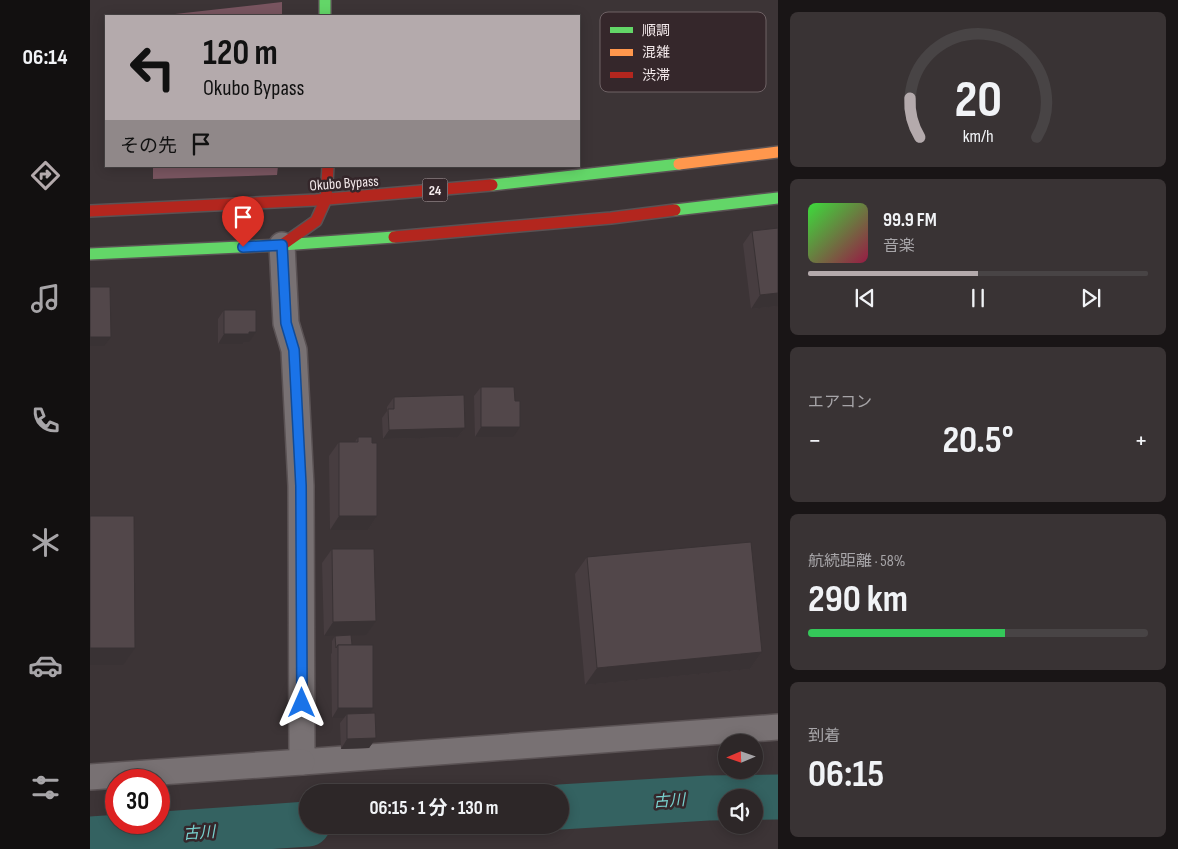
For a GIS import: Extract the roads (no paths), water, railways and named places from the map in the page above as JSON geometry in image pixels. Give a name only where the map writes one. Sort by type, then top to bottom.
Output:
[{"type":"main road","points":[[324,0],[325,15]]},
{"type":"main road","name":"Okubo Bypass","points":[[90,211],[326,199],[402,193],[641,169],[778,152]]},
{"type":"main road","points":[[282,245],[316,221],[326,199],[328,167]]},
{"type":"main road","points":[[90,254],[282,245],[540,225],[778,198]]},
{"type":"street","points":[[282,245],[286,323],[294,350],[301,486],[302,762]]},
{"type":"street","points":[[90,777],[778,727]]},
{"type":"waterway","name":"古川","points":[[569,806],[708,798],[778,797]]},
{"type":"waterway","name":"古川","points":[[90,839],[299,825]]}]
